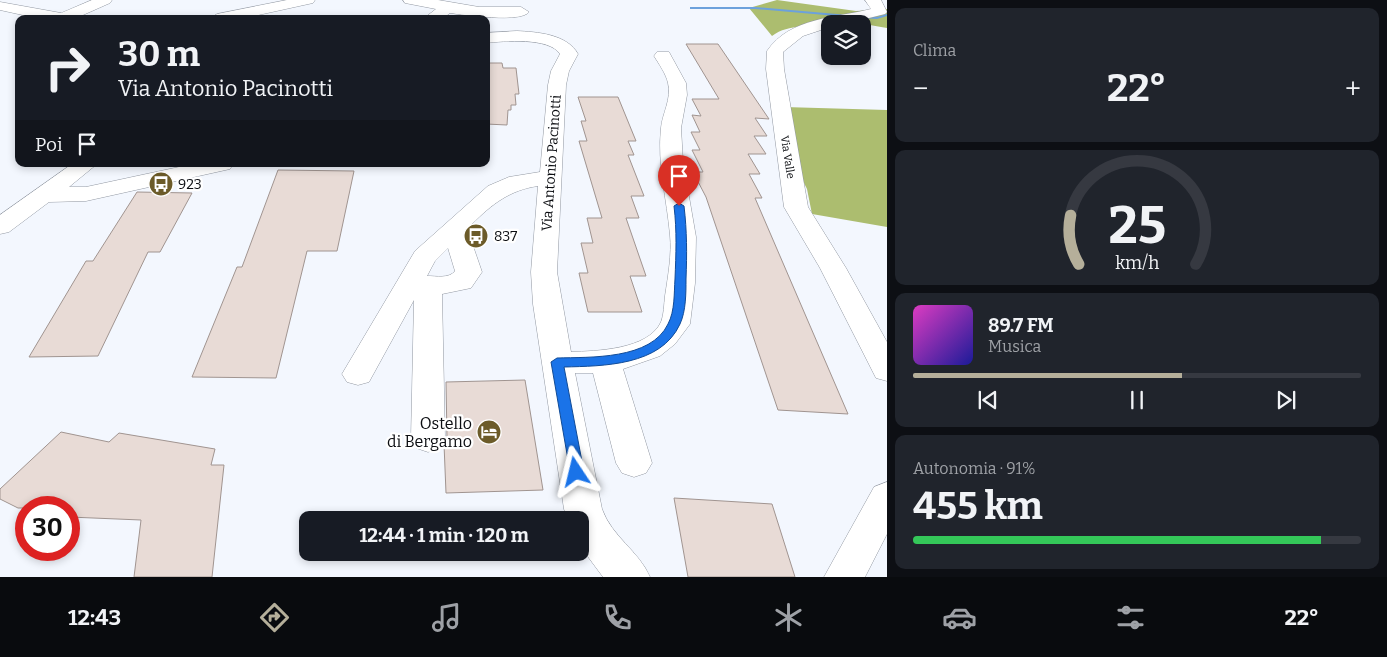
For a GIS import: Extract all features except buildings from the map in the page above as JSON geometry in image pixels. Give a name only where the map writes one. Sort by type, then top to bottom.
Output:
[{"type":"street","points":[[7,8],[37,0]]},
{"type":"street","points":[[73,15],[105,0]]},
{"type":"street","points":[[237,15],[308,0]]},
{"type":"street","points":[[410,0],[444,4],[448,6],[447,8]]},
{"type":"street","name":"Via Valle","points":[[872,0],[877,4],[880,11],[813,26],[791,36],[774,51],[774,69],[796,207],[831,266],[887,370]]},
{"type":"street","points":[[7,8],[43,15]]},
{"type":"street","points":[[437,15],[447,8],[479,12],[521,12]]},
{"type":"street","name":"Via Antonio Pacinotti","points":[[490,38],[512,36],[542,39],[566,48],[569,54],[557,79],[544,272],[557,362],[583,509],[589,529],[602,548],[630,577]]},
{"type":"street","points":[[557,362],[606,362],[642,352],[665,338],[675,324],[680,300],[683,236],[672,162],[671,128],[678,95],[677,83],[663,56]]},
{"type":"street","points":[[0,227],[82,167]]},
{"type":"street","points":[[45,195],[86,194],[208,167]]},
{"type":"street","points":[[428,439],[419,285],[424,257],[496,191],[517,182],[550,178]]},
{"type":"street","points":[[419,285],[461,282],[469,272],[459,243],[460,222]]},
{"type":"street","points":[[358,374],[419,285]]},
{"type":"street","points":[[606,362],[634,463]]},
{"type":"street","points":[[844,577],[887,498]]},
{"type":"green space","points":[[777,0],[856,11],[887,9],[887,28],[871,26],[871,15],[821,15],[821,23],[786,29],[772,36],[749,8]]},
{"type":"green space","points":[[784,107],[887,110],[887,227],[812,214],[807,189],[793,161]]},
{"type":"waterway","points":[[691,8],[755,8],[836,15]]},
{"type":"waterway","points":[[871,18],[887,15]]},
{"type":"place","name":"923","points":[[161,184]]},
{"type":"place","name":"837","points":[[476,236]]},
{"type":"place","name":"Ostello di Bergamo","points":[[489,432]]},
{"type":"route","points":[[576,472],[557,362],[606,362],[627,357],[649,348],[665,338],[675,324],[680,300],[683,236],[679,206]]}]
